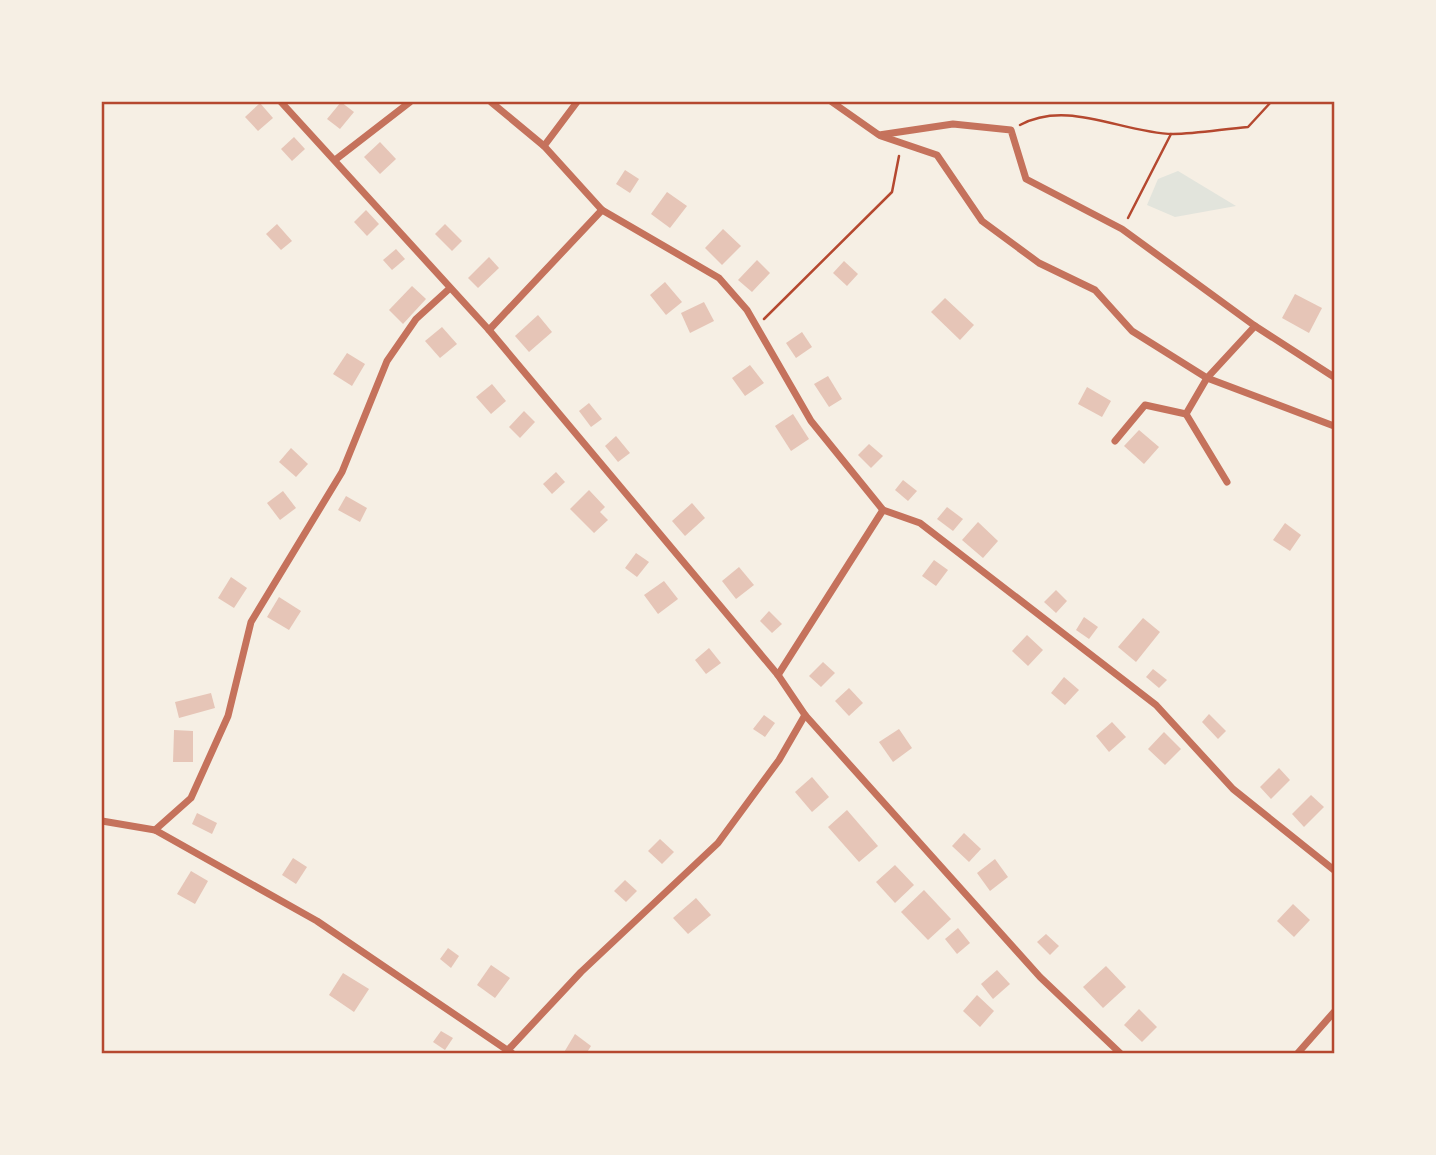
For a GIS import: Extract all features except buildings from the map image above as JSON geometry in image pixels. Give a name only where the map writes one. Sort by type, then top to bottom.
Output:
[{"type":"street","points":[[281,102],[488,330],[778,675],[805,715],[1040,977],[1121,1054]]},
{"type":"street","points":[[335,160],[410,102]]},
{"type":"street","points":[[491,102],[544,146],[602,210],[719,278],[747,310],[811,421],[883,510],[920,523],[1156,705],[1233,789],[1335,870]]},
{"type":"street","points":[[544,146],[577,102]]},
{"type":"street","points":[[832,102],[879,135],[937,155],[982,221],[1039,263],[1094,290],[1132,331],[1207,378],[1335,426]]},
{"type":"street","points":[[879,135],[953,124],[1011,130],[1026,179],[1122,229],[1255,326],[1335,377]]},
{"type":"street","points":[[488,330],[602,210]]},
{"type":"street","points":[[155,830],[191,798],[228,716],[251,622],[342,472],[387,361],[416,320],[449,289]]},
{"type":"street","points":[[1186,414],[1207,378],[1255,326]]},
{"type":"street","points":[[1115,441],[1145,405],[1186,414],[1227,482]]},
{"type":"street","points":[[778,675],[883,510]]},
{"type":"street","points":[[102,821],[155,830],[317,921],[510,1052],[582,972],[718,843],[779,760],[805,715]]},
{"type":"street","points":[[1297,1054],[1335,1012]]},
{"type":"path","points":[[1011,130],[1035,117],[1074,116],[1171,134],[1248,127],[1271,102]]},
{"type":"path","points":[[1122,229],[1171,134]]},
{"type":"path","points":[[757,326],[892,192],[902,143]]},
{"type":"shaded area","points":[[1178,171],[1236,206],[1175,217],[1147,205],[1158,179]]}]
